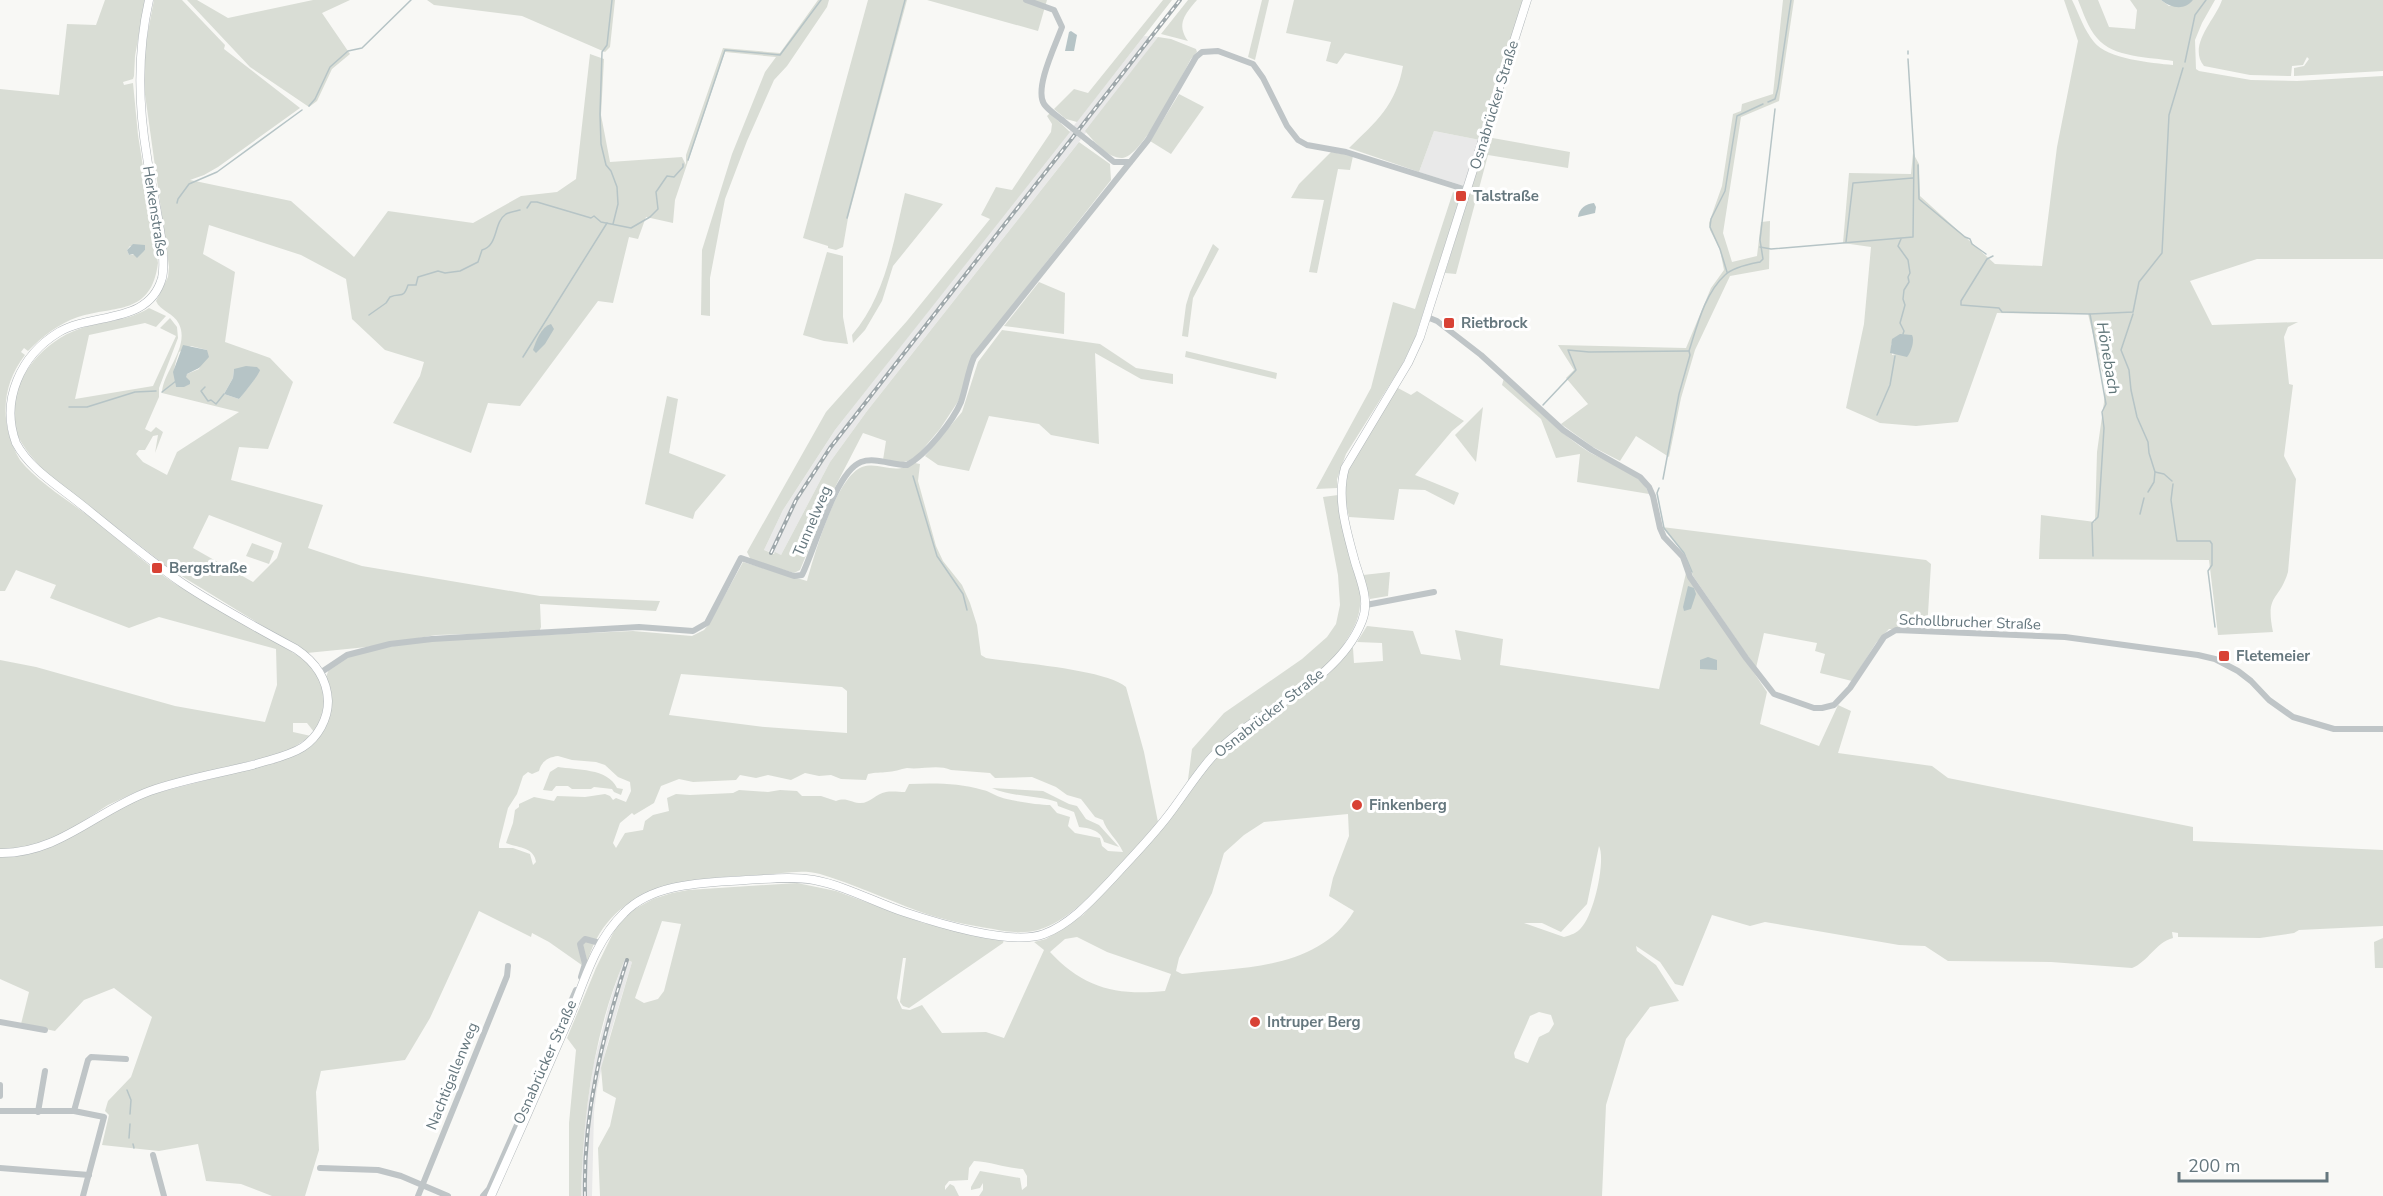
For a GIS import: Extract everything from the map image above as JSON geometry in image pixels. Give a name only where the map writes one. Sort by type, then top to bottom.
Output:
[{"type":"main road","name":"Herkenstraße","points":[[149,0],[141,53],[140,95],[147,156],[164,261],[161,281],[152,297],[138,309],[119,316],[80,323],[44,343],[18,373],[10,394],[9,417],[16,444],[35,467],[197,593],[303,654],[320,672]]},
{"type":"main road","name":"Osnabrücker Straße","points":[[491,1196],[568,1022],[600,943],[623,913],[640,900],[678,887],[707,883],[787,878],[815,880],[921,918],[974,931],[1014,938],[1043,935],[1068,920],[1099,893],[1158,828],[1202,769],[1226,742],[1312,680],[1341,655],[1360,624],[1366,605],[1342,504],[1341,480],[1350,456],[1412,356],[1427,317],[1527,0]]},
{"type":"main road","points":[[0,853],[27,851],[50,845],[119,804],[151,791],[278,758],[301,748],[316,735],[326,713],[327,690],[320,672]]},
{"type":"street","points":[[1026,0],[1054,10],[1062,27],[1041,84],[1040,94],[1044,105],[1114,162],[1130,162]]},
{"type":"street","points":[[1116,180],[1159,123],[1196,57],[1202,52],[1218,51],[1246,60],[1258,70],[1287,126],[1298,140],[1307,145],[1346,152],[1467,190]]},
{"type":"street","points":[[1114,162],[1116,180]]},
{"type":"street","name":"Tunnelweg","points":[[320,672],[347,655],[363,650],[432,639],[639,627],[693,631],[707,622],[741,558],[794,576],[802,575],[822,525],[849,469],[862,462],[871,461],[907,465],[921,455],[958,408],[974,357],[1116,180]]},
{"type":"street","name":"Schollbrucher Straße","points":[[1427,317],[1437,321],[1481,355],[1563,430],[1592,450],[1640,477],[1653,496],[1664,537],[1683,557],[1690,577],[1774,694],[1814,708],[1834,705],[1850,688],[1884,637],[1896,630],[2065,637],[2215,659],[2238,671],[2269,700],[2293,717],[2334,729],[2383,729]]},
{"type":"street","points":[[1366,605],[1434,592]]},
{"type":"street","name":"Osnabrücker Straße","points":[[483,1196],[489,1189],[584,971],[584,958],[580,944],[585,939],[600,943]]},
{"type":"street","name":"Nachtigallenweg","points":[[417,1196],[507,976],[508,966]]},
{"type":"street","points":[[0,1022],[45,1030]]},
{"type":"street","points":[[74,1111],[88,1060],[91,1057],[126,1059]]},
{"type":"street","points":[[38,1112],[45,1071]]},
{"type":"street","points":[[0,1085],[0,1096]]},
{"type":"street","points":[[0,1111],[74,1111],[104,1117],[83,1196]]},
{"type":"street","points":[[153,1155],[164,1196]]},
{"type":"street","points":[[0,1168],[89,1175]]},
{"type":"street","points":[[320,1168],[371,1169],[401,1176],[448,1196]]},
{"type":"shaded area","points":[[105,0],[145,0],[135,56],[134,76],[133,79],[123,82],[124,85],[133,83],[138,135],[158,263],[154,280],[148,292],[140,300],[118,309],[78,317],[51,331],[28,351],[24,348],[21,352],[25,355],[17,367],[7,393],[6,420],[13,447],[20,460],[36,477],[98,523],[156,571],[304,660],[319,680],[324,707],[314,732],[307,723],[293,723],[293,732],[311,736],[291,749],[279,754],[161,783],[108,805],[62,835],[42,845],[0,850],[0,660],[36,667],[175,706],[265,722],[277,685],[276,649],[159,617],[129,628],[50,598],[56,585],[16,570],[5,591],[0,591],[0,89],[59,95],[67,24],[96,25]],"holes":[[[130,246],[145,246],[145,250],[139,254],[129,255],[127,250]]]},
{"type":"shaded area","points":[[154,0],[182,0],[225,45],[224,49],[300,108],[218,167],[190,180],[291,201],[354,257],[388,211],[473,223],[521,196],[557,192],[576,179],[590,54],[604,59],[601,115],[610,162],[682,157],[686,165],[686,155],[723,48],[780,53],[818,0],[829,0],[827,7],[787,66],[774,80],[725,199],[710,278],[710,316],[701,315],[702,250],[732,154],[765,72],[776,57],[725,52],[675,200],[673,223],[646,217],[638,239],[629,237],[613,303],[598,301],[520,406],[488,403],[471,453],[393,423],[420,376],[424,362],[385,350],[352,319],[346,279],[301,255],[209,225],[203,254],[235,272],[225,342],[270,358],[293,382],[268,449],[239,447],[231,480],[323,505],[308,548],[362,566],[540,596],[660,601],[656,611],[540,604],[541,627],[539,632],[436,635],[367,647],[307,653],[170,569],[43,470],[17,434],[13,412],[15,397],[20,382],[39,355],[65,335],[88,326],[132,316],[149,308],[166,316],[156,327],[145,323],[89,335],[75,399],[153,386],[176,336],[160,328],[170,318],[177,327],[178,338],[159,388],[159,397],[145,429],[151,432],[156,427],[163,432],[155,453],[158,435],[153,436],[145,450],[139,450],[136,454],[143,462],[167,475],[177,452],[239,412],[162,393],[163,385],[179,350],[181,333],[177,320],[156,301],[168,277],[169,267],[143,80],[146,42]],"holes":[[[191,346],[207,350],[199,369],[187,374],[176,387],[174,369],[179,352]],[[234,369],[254,380],[239,399],[224,394],[233,378]],[[209,515],[282,543],[277,558],[253,582],[193,548]]]},
{"type":"shaded area","points":[[187,0],[197,0],[228,18],[313,0],[350,0],[322,13],[350,54],[332,69],[317,101],[309,107],[250,67]]},
{"type":"shaded area","points":[[427,0],[615,0],[610,47],[605,52],[522,16],[434,5]]},
{"type":"shaded area","points":[[868,0],[907,0],[848,218],[843,247],[836,250],[803,238]]},
{"type":"shaded area","points":[[927,0],[1047,0],[1038,31]]},
{"type":"shaded area","points":[[1163,0],[1172,0],[1077,122],[1066,119],[1054,109],[1074,89],[1088,93]]},
{"type":"shaded area","points":[[1188,0],[1197,0],[1182,24],[1188,41],[1161,34]]},
{"type":"shaded area","points":[[1262,0],[1269,0],[1255,60],[1248,57]]},
{"type":"shaded area","points":[[1294,0],[1523,0],[1480,140],[1434,131],[1419,172],[1349,148],[1384,112],[1400,80],[1403,66],[1345,53],[1337,64],[1326,61],[1331,42],[1286,33]]},
{"type":"shaded area","points":[[1783,0],[1794,0],[1779,101],[1741,117],[1723,233],[1732,262],[1757,256],[1761,222],[1770,221],[1769,269],[1730,276],[1695,350],[1681,398],[1669,457],[1636,436],[1620,461],[1593,447],[1561,424],[1588,404],[1566,378],[1574,370],[1558,345],[1686,348],[1711,288],[1724,270],[1720,250],[1709,223],[1722,186],[1733,114],[1741,111],[1742,104],[1773,94]]},
{"type":"shaded area","points":[[2064,0],[2072,0],[2087,32],[2100,48],[2130,59],[2173,65],[2173,61],[2122,53],[2104,45],[2091,30],[2078,0],[2098,0],[2109,27],[2135,29],[2137,10],[2130,0],[2161,0],[2169,6],[2193,0],[2215,0],[2195,40],[2196,69],[2199,71],[2251,80],[2297,81],[2383,76],[2383,259],[2257,259],[2190,281],[2212,325],[2298,322],[2288,327],[2284,337],[2289,384],[2293,385],[2284,456],[2296,479],[2288,572],[2272,604],[2273,632],[2218,635],[2209,560],[2039,559],[2041,515],[2095,522],[2097,452],[2106,388],[2088,314],[1997,313],[1958,422],[1916,426],[1880,423],[1846,408],[1864,324],[1871,247],[1843,243],[1849,173],[1911,174],[1913,153],[1919,164],[1920,196],[1995,264],[2042,266],[2057,147],[2078,41]],"holes":[[[1912,335],[1911,350],[1892,355],[1891,344]]]},
{"type":"shaded area","points":[[2161,0],[2193,0],[2186,6],[2177,7]]},
{"type":"shaded area","points":[[2222,0],[2383,0],[2383,71],[2294,76],[2294,68],[2304,66],[2309,59],[2307,57],[2303,65],[2292,66],[2291,76],[2250,75],[2204,66],[2199,50],[2201,41]]},
{"type":"shaded area","points":[[1069,32],[1077,35],[1074,51],[1065,51]]},
{"type":"shaded area","points":[[1144,36],[1158,37],[1079,142],[867,411],[830,462],[781,555],[764,550],[783,510],[835,430]]},
{"type":"shaded area","points":[[1158,37],[1171,39],[1196,49],[1197,52],[1140,145],[1122,158],[1116,157],[1101,148],[1085,131]]},
{"type":"shaded area","points":[[1179,94],[1204,107],[1171,154],[1150,141]]},
{"type":"shaded area","points":[[1050,113],[1070,132],[835,430],[783,510],[764,550],[781,555],[830,462],[867,411],[1079,142],[1110,164],[1111,180],[974,354],[959,400],[940,429],[917,456],[899,463],[883,460],[886,441],[863,433],[832,493],[800,570],[794,573],[751,560],[747,552],[826,412],[907,321],[990,219],[981,215],[996,187],[1012,190],[1051,132],[1052,124],[1047,116]]},
{"type":"shaded area","points":[[1434,131],[1480,140],[1464,186],[1419,172]]},
{"type":"shaded area","points":[[1487,137],[1570,152],[1568,168],[1488,155],[1456,274],[1445,273]]},
{"type":"shaded area","points":[[1331,152],[1353,156],[1350,170],[1338,169],[1317,273],[1309,272],[1324,200],[1291,198],[1299,184]]},
{"type":"shaded area","points":[[1453,192],[1458,195],[1459,201],[1415,338],[1402,365],[1346,454],[1337,479],[1337,488],[1316,489],[1371,388],[1393,302],[1415,309]]},
{"type":"shaded area","points":[[905,193],[943,204],[893,266],[882,301],[865,330],[853,343],[852,335],[864,319],[881,286]]},
{"type":"shaded area","points":[[1594,203],[1595,213],[1578,217],[1583,207]]},
{"type":"shaded area","points":[[133,244],[145,245],[145,250],[137,258],[133,254],[129,255],[127,250]]},
{"type":"shaded area","points":[[1213,244],[1219,249],[1193,298],[1188,337],[1182,336],[1190,292]]},
{"type":"shaded area","points":[[827,252],[843,256],[843,317],[848,344],[803,335]]},
{"type":"shaded area","points":[[1039,282],[1065,293],[1064,334],[1004,326]]},
{"type":"shaded area","points":[[551,324],[554,329],[536,353],[533,350],[537,339],[544,328]]},
{"type":"shaded area","points":[[1002,330],[1100,344],[1136,368],[1173,374],[1173,384],[1141,379],[1095,353],[1099,444],[1051,435],[1039,424],[989,416],[969,471],[938,465],[925,456],[962,412],[978,362]]},
{"type":"shaded area","points":[[1900,334],[1913,337],[1907,357],[1890,353],[1892,339]]},
{"type":"shaded area","points":[[183,345],[207,350],[209,357],[199,368],[187,374],[186,377],[190,384],[176,387],[173,372]]},
{"type":"shaded area","points":[[1186,351],[1277,373],[1276,379],[1185,357]]},
{"type":"shaded area","points":[[246,366],[257,367],[260,370],[247,390],[239,399],[224,394],[233,378],[234,369]]},
{"type":"shaded area","points":[[1504,378],[1566,436],[1589,452],[1632,474],[1645,486],[1649,494],[1577,482],[1580,454],[1556,458],[1541,419],[1502,385]]},
{"type":"shaded area","points":[[1396,387],[1411,395],[1417,391],[1464,421],[1452,431],[1415,475],[1459,493],[1454,505],[1425,490],[1399,489],[1394,520],[1349,517],[1344,489],[1350,463],[1356,449]]},
{"type":"shaded area","points":[[667,396],[678,399],[669,453],[726,475],[695,512],[693,519],[645,504]]},
{"type":"shaded area","points":[[1483,407],[1476,462],[1455,435]]},
{"type":"shaded area","points":[[915,463],[920,464],[918,481],[936,546],[943,561],[962,585],[970,603],[977,625],[981,655],[986,658],[1081,671],[1115,681],[1126,687],[1144,752],[1158,822],[1087,899],[1054,924],[1038,930],[1016,932],[974,926],[936,917],[820,874],[791,872],[706,879],[679,883],[631,902],[612,918],[596,940],[586,968],[549,942],[532,933],[531,937],[479,911],[430,1018],[405,1060],[321,1071],[316,1092],[319,1150],[305,1196],[272,1196],[241,1184],[206,1181],[198,1144],[159,1151],[102,1145],[109,1115],[105,1111],[108,1101],[131,1077],[152,1017],[114,988],[84,1000],[55,1031],[21,1024],[29,992],[0,979],[0,855],[42,850],[67,839],[118,808],[145,796],[280,761],[316,740],[330,689],[326,677],[329,669],[336,662],[361,652],[428,640],[633,631],[692,636],[704,630],[709,624],[743,562],[807,581],[827,518],[843,486],[852,474],[862,467],[869,466],[907,467]],"holes":[[[681,674],[842,687],[847,691],[847,733],[765,727],[669,715]],[[558,756],[605,765],[618,777],[630,782],[631,791],[626,802],[616,798],[613,800],[605,794],[585,797],[557,796],[554,801],[534,797],[519,804],[515,810],[506,843],[532,853],[536,862],[533,865],[530,854],[513,848],[499,848],[499,844],[508,808],[517,794],[523,776],[528,772],[532,774],[539,771],[548,759]],[[941,767],[990,773],[995,778],[1032,777],[1056,787],[1067,795],[1081,799],[1095,817],[1103,820],[1123,852],[1108,851],[1102,846],[1100,838],[1075,833],[1068,826],[1070,817],[1057,813],[1050,805],[1011,800],[965,786],[938,784],[909,784],[905,792],[886,792],[863,803],[836,801],[821,796],[802,796],[797,791],[780,790],[676,794],[667,798],[669,811],[653,815],[645,821],[643,830],[625,833],[616,848],[613,843],[620,823],[632,813],[634,815],[654,803],[661,786],[679,779],[693,782],[736,780],[740,775],[756,778],[768,775],[791,780],[805,773],[819,776],[831,775],[841,779],[866,780],[868,774],[892,772],[905,768]]]},
{"type":"shaded area","points":[[1338,495],[1360,591],[1357,619],[1344,644],[1353,648],[1354,663],[1383,661],[1382,643],[1357,642],[1367,626],[1413,631],[1421,654],[1461,660],[1455,630],[1503,639],[1500,665],[1659,689],[1686,573],[1767,692],[1760,724],[1819,746],[1838,705],[1851,711],[1838,753],[1932,766],[1948,778],[2193,827],[2193,841],[2383,850],[2383,926],[2299,930],[2294,933],[2260,938],[2178,937],[2178,933],[2172,932],[2173,938],[2167,940],[2132,968],[2051,962],[1948,961],[1925,946],[1899,945],[1765,922],[1750,926],[1712,915],[1683,986],[1675,984],[1660,962],[1636,946],[1637,951],[1656,965],[1679,1001],[1650,1007],[1626,1039],[1606,1105],[1602,1196],[979,1196],[983,1190],[983,1183],[980,1188],[971,1190],[971,1187],[980,1171],[1020,1178],[1022,1190],[1027,1186],[1027,1176],[1023,1169],[974,1161],[969,1168],[968,1180],[949,1181],[945,1186],[945,1190],[950,1184],[954,1186],[959,1196],[600,1196],[598,1148],[610,1126],[616,1098],[603,1091],[601,1068],[632,962],[625,959],[605,1016],[592,1075],[584,1135],[581,1196],[569,1196],[569,1123],[576,1050],[567,1038],[616,927],[633,910],[653,899],[688,890],[797,883],[836,891],[923,923],[1004,940],[1003,943],[909,1008],[900,1002],[906,958],[903,958],[897,998],[902,1009],[910,1010],[922,1005],[942,1033],[986,1032],[1004,1038],[1044,950],[1034,942],[1046,939],[1083,915],[1162,829],[1186,795],[1192,749],[1224,713],[1302,659],[1327,637],[1336,624],[1340,605],[1338,575],[1323,497]],"holes":[[[1348,814],[1349,836],[1333,878],[1329,896],[1354,911],[1339,930],[1321,945],[1300,955],[1254,967],[1182,974],[1176,971],[1179,958],[1212,893],[1224,853],[1244,835],[1264,822]],[[1599,846],[1601,863],[1598,887],[1590,912],[1579,930],[1564,937],[1524,923],[1542,923],[1561,932],[1587,904]],[[662,921],[681,924],[664,991],[658,999],[644,1003],[635,998]],[[1077,937],[1107,952],[1171,974],[1165,991],[1116,990],[1102,987],[1075,974],[1050,952],[1065,939]],[[1539,1012],[1551,1015],[1554,1024],[1549,1032],[1539,1037],[1528,1063],[1515,1058],[1514,1053],[1530,1016]]]},
{"type":"shaded area","points":[[1662,527],[1926,560],[1931,564],[1927,630],[1889,629],[1876,643],[1852,681],[1820,673],[1825,654],[1815,651],[1817,643],[1764,633],[1756,668],[1693,576],[1686,556]]},
{"type":"shaded area","points":[[252,543],[274,551],[269,564],[246,556]]},
{"type":"shaded area","points":[[1390,572],[1388,596],[1370,599],[1363,575]]},
{"type":"shaded area","points":[[1688,586],[1694,588],[1696,594],[1691,609],[1684,611],[1683,607]]},
{"type":"shaded area","points":[[1708,657],[1717,660],[1717,670],[1700,669],[1700,660]]},
{"type":"shaded area","points":[[558,767],[599,773],[613,781],[617,788],[623,789],[621,795],[612,789],[594,787],[572,789],[568,786],[556,786],[552,791],[543,790],[550,772]]},
{"type":"shaded area","points":[[992,788],[1043,791],[1077,806],[1086,819],[1099,825],[1119,847],[1104,842],[1094,830],[1079,827],[1074,812],[1058,806],[1057,802]]},
{"type":"shaded area","points":[[2383,938],[2383,968],[2375,968],[2374,942]]},
{"type":"shaded area","points":[[624,959],[632,962],[607,1045],[597,1089],[594,1112],[592,1196],[581,1196],[583,1133],[593,1066],[609,1004]]},
{"type":"waterway","points":[[309,106],[315,99],[330,67],[348,51],[362,48],[411,0]]},
{"type":"waterway","points":[[612,0],[607,45],[602,52],[600,114],[601,144],[606,165],[617,187],[618,204],[613,224]]},
{"type":"waterway","points":[[688,160],[725,50],[780,55],[821,0]]},
{"type":"waterway","points":[[847,218],[905,0]]},
{"type":"waterway","points":[[1768,102],[1775,99],[1778,88],[1791,0]]},
{"type":"waterway","name":"Hönebach","points":[[2185,62],[2195,15],[2206,0]]},
{"type":"waterway","points":[[1760,247],[1771,249],[1913,237],[1914,155],[1908,59]]},
{"type":"waterway","name":"Hönebach","points":[[2093,556],[2092,523],[2098,517],[2104,428],[2102,412],[2106,404],[2090,314],[2133,312],[2139,282],[2162,253],[2169,115],[2183,68]]},
{"type":"waterway","points":[[1727,272],[1710,227],[1711,219],[1725,191],[1737,116],[1763,104]]},
{"type":"waterway","points":[[1663,479],[1689,351],[1707,300],[1718,282],[1728,272],[1763,259],[1760,240],[1775,109]]},
{"type":"waterway","points":[[177,203],[189,184],[217,172],[302,110]]},
{"type":"waterway","points":[[527,208],[531,202],[537,202],[591,218],[594,216],[601,222],[631,228],[650,217],[658,209],[656,192],[667,176],[674,177],[683,164]]},
{"type":"waterway","points":[[1918,165],[1919,199],[1986,254]]},
{"type":"waterway","points":[[1846,242],[1853,183],[1913,178]]},
{"type":"waterway","points":[[369,315],[386,303],[390,297],[403,294],[408,285],[416,285],[418,277],[438,271],[445,273],[460,271],[478,262],[482,250],[494,239],[502,218],[508,213],[520,210]]},
{"type":"waterway","points":[[523,357],[607,223]]},
{"type":"waterway","points":[[1901,239],[1898,246],[1908,260],[1910,273],[1909,282],[1904,290],[1905,305],[1900,323],[1903,334]]},
{"type":"waterway","points":[[1993,256],[1987,259],[1961,301],[1961,305],[1999,308],[2002,312],[2090,314]]},
{"type":"waterway","points":[[2133,314],[2121,350],[2129,370],[2137,417],[2148,442],[2155,472],[2154,482],[2148,492]]},
{"type":"waterway","points":[[1543,405],[1576,370],[1568,350],[1589,352],[1689,351]]},
{"type":"waterway","points":[[1877,415],[1890,385],[1895,356]]},
{"type":"waterway","points":[[162,392],[176,381]]},
{"type":"waterway","points":[[205,387],[201,391],[208,401],[211,400],[216,404],[224,394]]},
{"type":"waterway","points":[[69,407],[87,407],[135,392],[156,391]]},
{"type":"waterway","points":[[2155,472],[2164,474],[2172,481]]},
{"type":"waterway","points":[[913,476],[937,556],[963,594],[967,610]]},
{"type":"waterway","points":[[2173,484],[2171,500],[2177,541],[2210,541],[2212,544],[2212,565],[2208,571],[2215,627]]},
{"type":"waterway","points":[[1659,488],[1657,493],[1664,528],[1684,553],[1692,572]]},
{"type":"waterway","points":[[2140,514],[2144,498]]},
{"type":"waterway","points":[[127,1090],[131,1100],[130,1114]]},
{"type":"waterway","points":[[129,1138],[130,1124]]},
{"type":"waterway","points":[[133,1144],[134,1148]]},
{"type":"railway","points":[[771,553],[796,500],[830,448],[1180,0]]},
{"type":"railway","points":[[585,1196],[587,1136],[596,1076],[627,960]]},
{"type":"place","name":"Talstraße","points":[[1461,196]]},
{"type":"place","name":"Rietbrock","points":[[1449,323]]},
{"type":"place","name":"Bergstraße","points":[[157,568]]},
{"type":"place","name":"Fletemeier","points":[[2224,656]]},
{"type":"place","name":"Finkenberg","points":[[1357,805]]},
{"type":"place","name":"Intruper Berg","points":[[1255,1022]]}]
